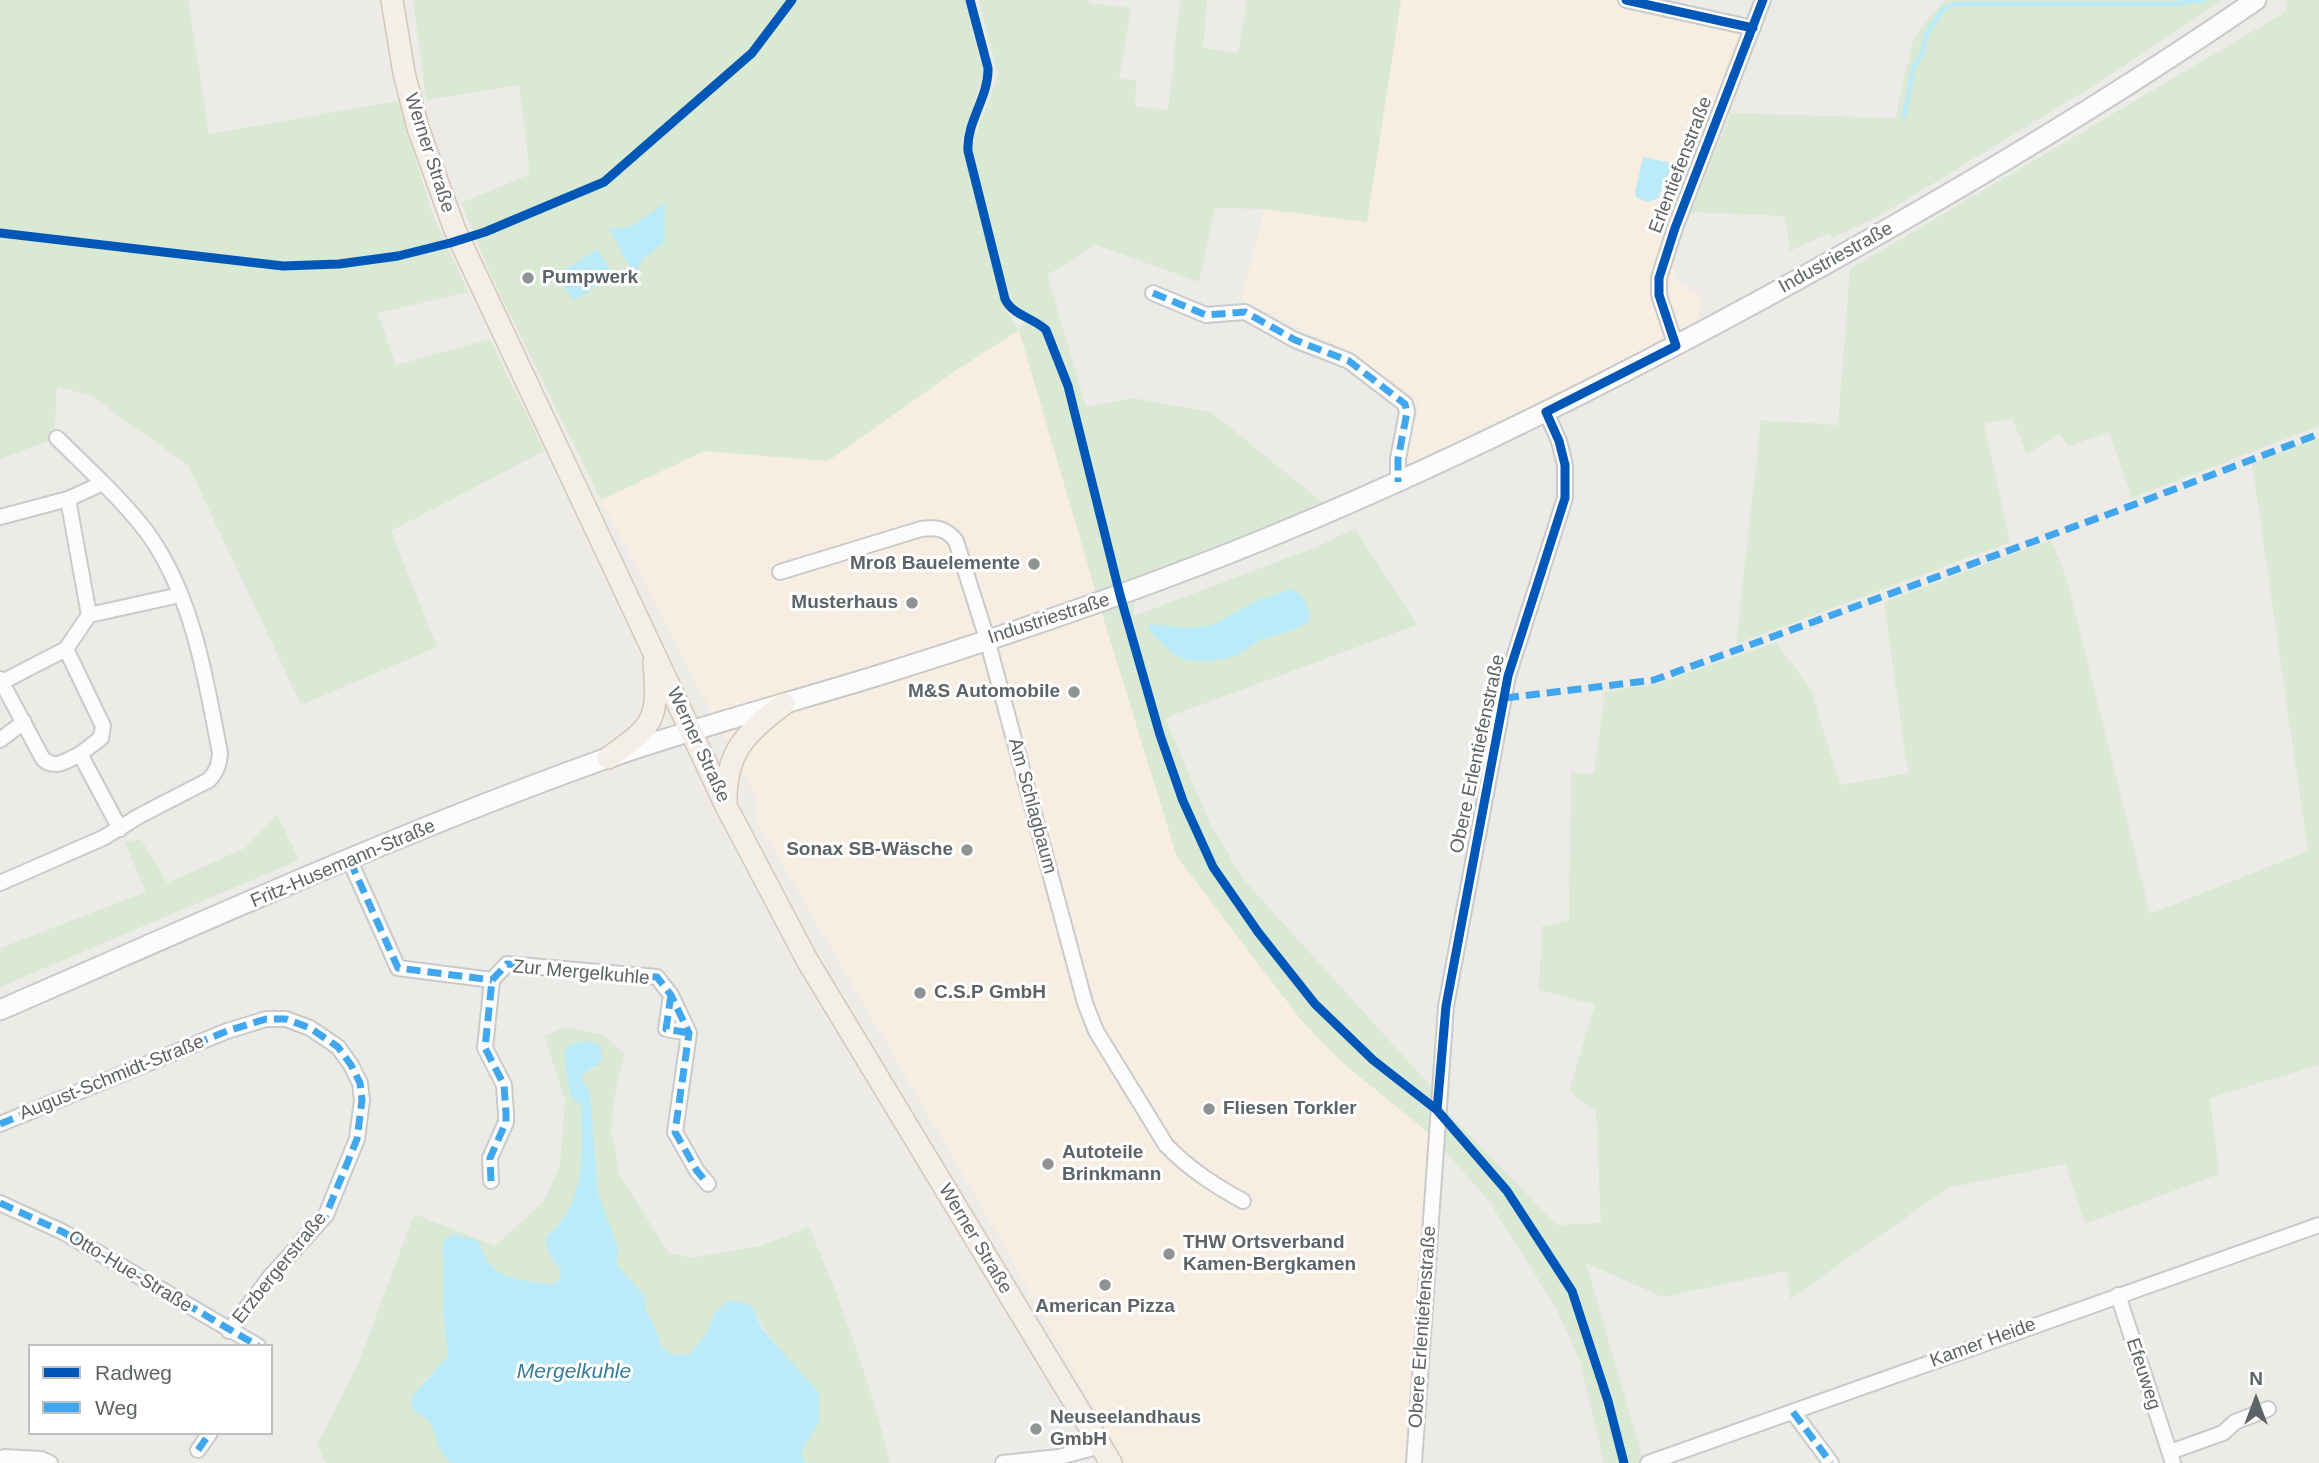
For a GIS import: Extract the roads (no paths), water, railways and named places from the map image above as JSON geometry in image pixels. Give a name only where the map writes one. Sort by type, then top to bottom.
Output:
[{"type":"main road","name":"Werner Straße","points":[[392,0],[404,73],[418,128],[455,230],[726,806],[807,960],[1106,1455]]},
{"type":"main road","points":[[608,758],[642,733],[651,722],[656,689],[653,650]]},
{"type":"main road","points":[[726,806],[726,781],[740,744],[757,724],[784,704]]},
{"type":"street","points":[[1626,0],[1752,29]]},
{"type":"street","name":"Erlentiefenstraße","points":[[1676,346],[1659,295],[1659,278],[1675,228],[1763,0]]},
{"type":"street","name":"Industriestraße","points":[[691,732],[987,639],[1160,580],[1280,533],[1398,482],[1546,412],[1676,346],[1845,254],[2010,159],[2126,87],[2256,0]]},
{"type":"street","points":[[1153,293],[1206,315],[1245,312],[1295,340],[1349,361],[1405,404],[1408,412],[1398,459],[1398,482]]},
{"type":"street","name":"Obere Erlentiefenstraße","points":[[1414,1463],[1446,1006],[1508,676],[1565,498],[1565,465],[1559,441],[1546,412]]},
{"type":"street","points":[[0,883],[120,829],[141,815],[209,780],[219,763],[220,753],[199,648],[180,595],[155,544],[125,506],[57,438]]},
{"type":"street","points":[[0,517],[68,499],[103,483]]},
{"type":"street","points":[[68,499],[89,615]]},
{"type":"street","name":"Am Schlagbaum","points":[[780,572],[921,529],[936,527],[950,533],[956,541],[987,639],[1073,960],[1096,1031],[1166,1145],[1210,1183],[1243,1201]]},
{"type":"street","points":[[66,649],[103,726],[101,738],[79,754],[58,764],[47,762],[1,680],[66,649],[89,615],[180,595]]},
{"type":"street","points":[[0,740],[24,722]]},
{"type":"street","name":"Fritz-Husemann-Straße","points":[[0,1010],[488,803],[608,758],[691,732]]},
{"type":"street","points":[[79,754],[120,829]]},
{"type":"street","name":"Zur Mergelkuhle","points":[[350,861],[398,968],[492,980],[508,964],[657,977],[671,995],[689,1033],[675,1132],[697,1171],[708,1184]]},
{"type":"street","points":[[491,1181],[490,1158],[506,1122],[504,1085],[485,1048],[492,980]]},
{"type":"street","name":"Erzbergerstraße","points":[[223,1033],[266,1019],[286,1019],[310,1028],[338,1047],[351,1065],[360,1083],[362,1100],[357,1139],[326,1215],[270,1277],[229,1331]]},
{"type":"street","name":"August-Schmidt-Straße","points":[[0,1124],[223,1033]]},
{"type":"street","name":"Otto-Hue-Straße","points":[[0,1203],[64,1232],[254,1344]]},
{"type":"street","name":"Kamer Heide","points":[[1648,1463],[2319,1225]]},
{"type":"street","name":"Efeuweg","points":[[2118,1295],[2171,1457],[2223,1433],[2235,1422],[2268,1409]]},
{"type":"street","points":[[1793,1412],[1831,1463]]},
{"type":"street","points":[[198,1450],[209,1435]]},
{"type":"street","name":"Werner Straße","points":[[1003,1463],[1106,1455]]},
{"type":"street","points":[[4,1457],[41,1459],[50,1463]]},
{"type":"water","points":[[1643,157],[1673,163],[1658,198],[1649,202],[1637,198],[1635,193]]},
{"type":"water","points":[[665,203],[665,242],[644,258],[634,275],[609,229],[630,227]]},
{"type":"water","points":[[597,249],[614,275],[574,301],[557,275]]},
{"type":"water","points":[[1290,589],[1305,601],[1310,620],[1293,630],[1261,640],[1228,658],[1202,661],[1179,657],[1147,627],[1150,624],[1190,628],[1213,625],[1254,602]]},
{"type":"water","name":"Mergelkuhle","points":[[591,1041],[599,1045],[602,1055],[600,1062],[585,1072],[582,1080],[590,1093],[598,1193],[618,1248],[617,1265],[644,1295],[646,1310],[661,1346],[673,1355],[690,1354],[707,1333],[715,1313],[729,1300],[751,1305],[763,1330],[819,1393],[819,1422],[801,1451],[805,1463],[450,1463],[440,1450],[431,1423],[411,1407],[413,1395],[448,1356],[443,1309],[443,1241],[454,1234],[479,1241],[492,1267],[511,1277],[555,1284],[560,1278],[561,1270],[548,1251],[546,1237],[571,1205],[579,1178],[582,1149],[581,1106],[570,1095],[564,1055],[573,1043]]},
{"type":"waterway","points":[[1904,117],[1914,66],[1922,54],[1926,35],[1943,9],[1955,4],[2170,4],[2203,0]]},
{"type":"place","name":"Pumpwerk","points":[[528,278]]},
{"type":"place","name":"Mroß Bauelemente","points":[[1034,564]]},
{"type":"place","name":"Musterhaus","points":[[912,603]]},
{"type":"place","name":"M&S Automobile","points":[[1074,692]]},
{"type":"place","name":"Sonax SB-Wäsche","points":[[967,850]]},
{"type":"place","name":"C.S.P GmbH","points":[[920,993]]},
{"type":"place","name":"Fliesen Torkler","points":[[1209,1109]]},
{"type":"place","name":"Autoteile Brinkmann","points":[[1048,1164]]},
{"type":"place","name":"THW Ortsverband Kamen-Bergkamen","points":[[1169,1254]]},
{"type":"place","name":"American Pizza","points":[[1105,1285]]},
{"type":"place","name":"Neuseelandhaus GmbH","points":[[1036,1429]]}]
